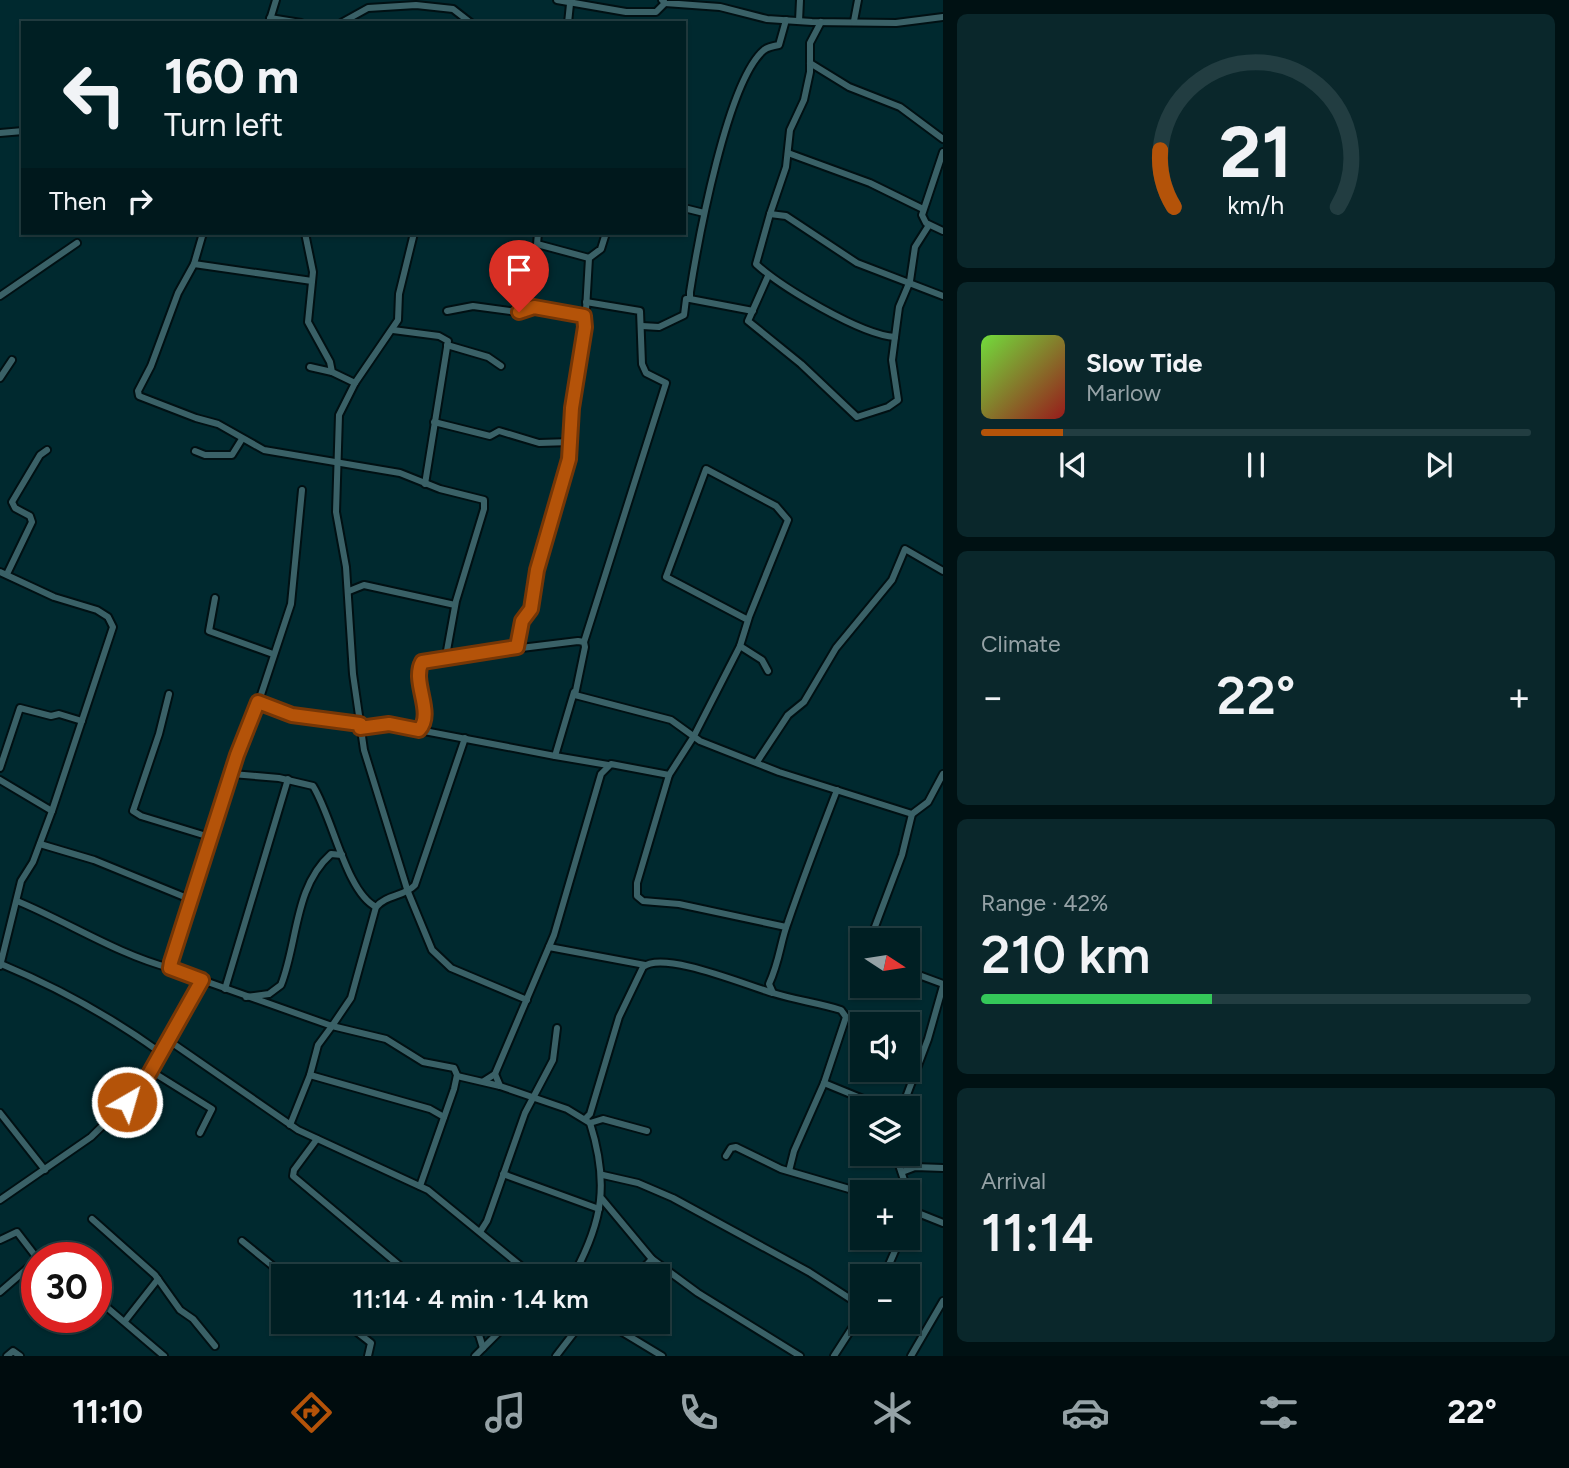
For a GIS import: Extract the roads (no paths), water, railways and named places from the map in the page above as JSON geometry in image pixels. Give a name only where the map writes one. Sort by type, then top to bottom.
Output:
[{"type":"street","points":[[270,20],[276,0]]},
{"type":"street","points":[[557,0],[570,4],[646,12],[656,12],[663,2],[720,7],[754,16],[821,22],[896,23],[943,17]]},
{"type":"street","points":[[799,21],[800,0]]},
{"type":"street","points":[[854,21],[858,0]]},
{"type":"street","points":[[345,21],[374,7],[437,3],[453,9],[468,21]]},
{"type":"street","points":[[568,21],[570,4]]},
{"type":"street","points":[[690,299],[704,213],[732,106],[752,63],[765,48],[779,45],[786,20]]},
{"type":"street","points":[[821,22],[810,43],[804,100],[790,130],[788,153],[756,264],[768,276],[856,326],[895,337]]},
{"type":"street","points":[[810,63],[849,87],[900,107],[943,139]]},
{"type":"street","points":[[0,133],[21,131]]},
{"type":"street","points":[[943,152],[922,218],[929,225],[943,231]]},
{"type":"street","points":[[788,153],[870,183],[923,209]]},
{"type":"street","points":[[686,208],[704,213]]},
{"type":"street","points":[[770,214],[786,216],[857,263],[943,296]]},
{"type":"street","points":[[768,276],[748,321],[802,364],[858,417],[888,407],[898,400],[892,360],[899,307],[909,286],[907,282],[915,247],[929,225]]},
{"type":"street","points":[[202,235],[194,264],[177,293],[151,366],[138,391],[139,396],[218,424],[269,451],[401,472],[425,484],[485,503],[455,605],[446,656]]},
{"type":"street","points":[[306,235],[312,259],[308,322],[330,362],[332,372]]},
{"type":"street","points":[[414,235],[399,295],[398,320],[355,383],[339,415],[336,512],[349,591],[353,674],[360,726],[408,892],[437,956],[452,968],[527,1000]]},
{"type":"street","points":[[538,235],[537,244],[589,258]]},
{"type":"street","points":[[517,647],[522,621],[531,609],[537,570],[569,459],[572,408],[585,327],[589,258],[601,248],[605,235]]},
{"type":"street","points":[[0,296],[77,243]]},
{"type":"street","points":[[194,264],[312,281]]},
{"type":"street","points":[[642,326],[659,327],[684,315],[686,299],[753,311]]},
{"type":"street","points":[[555,756],[585,653],[584,642],[666,383],[646,373],[642,364],[640,311],[586,302]]},
{"type":"street","points":[[447,311],[473,306],[519,312],[534,307],[584,316]]},
{"type":"street","points":[[393,330],[439,336],[448,341],[425,484]]},
{"type":"street","points":[[447,345],[488,356],[501,366]]},
{"type":"street","points":[[0,378],[12,360]]},
{"type":"street","points":[[310,367],[332,372],[355,383]]},
{"type":"street","points":[[435,422],[490,436],[499,431],[539,443],[571,442]]},
{"type":"street","points":[[195,451],[205,455],[232,455],[242,439]]},
{"type":"street","points":[[47,450],[40,455],[12,502],[15,508],[30,516],[32,522],[3,573],[54,597],[97,610],[113,624],[52,811],[40,844],[21,881],[0,965],[70,994],[116,1020],[161,1053]]},
{"type":"street","points":[[748,620],[666,578],[706,469],[776,506],[788,520],[740,646],[694,736],[669,775],[637,883],[640,900],[679,904],[786,927]]},
{"type":"street","points":[[170,968],[232,774],[291,604],[296,577],[302,489]]},
{"type":"street","points":[[757,762],[788,715],[804,702],[835,648],[892,580],[905,549],[943,571]]},
{"type":"street","points":[[349,591],[364,585],[455,605]]},
{"type":"street","points":[[215,598],[209,631],[273,654]]},
{"type":"street","points":[[419,730],[424,719],[420,664],[427,659],[561,641],[584,642]]},
{"type":"street","points":[[740,646],[762,660],[768,671]]},
{"type":"street","points":[[574,692],[671,720],[700,741],[779,772],[912,814],[923,808],[941,785],[943,774]]},
{"type":"street","points":[[169,694],[159,734],[133,811],[141,816],[213,838]]},
{"type":"street","points":[[258,702],[292,715],[360,726],[389,724],[669,775]]},
{"type":"street","points":[[0,768],[20,708],[51,716],[59,714],[82,722]]},
{"type":"street","points":[[290,1125],[310,1075],[318,1045],[351,998],[376,907],[386,898],[408,892],[415,885],[465,738]]},
{"type":"street","points":[[484,1081],[495,1074],[549,947],[601,774],[609,765]]},
{"type":"street","points":[[232,774],[288,779],[313,786],[334,828],[342,855],[363,900],[376,907]]},
{"type":"street","points":[[225,989],[288,779]]},
{"type":"street","points":[[0,780],[52,811]]},
{"type":"street","points":[[773,993],[769,984],[782,953],[786,927],[811,852],[836,790]]},
{"type":"street","points":[[875,928],[902,855],[912,814]]},
{"type":"street","points":[[40,844],[94,860],[192,900]]},
{"type":"street","points":[[244,997],[269,994],[281,985],[306,893],[322,862],[334,852],[342,855]]},
{"type":"street","points":[[399,894],[406,882]]},
{"type":"street","points":[[17,901],[66,921],[140,959],[332,1026],[386,1039],[423,1062],[452,1067],[457,1076],[420,1186]]},
{"type":"street","points":[[549,947],[645,965],[652,962],[671,964],[720,975],[773,993],[828,1006],[845,1014],[846,1023],[824,1083],[802,1131],[789,1171]]},
{"type":"street","points":[[579,1264],[588,1246],[602,1199],[603,1175],[588,1121],[628,993],[645,965]]},
{"type":"street","points":[[907,1096],[928,1039],[942,988],[920,977]]},
{"type":"street","points":[[0,1200],[91,1137],[137,1092],[202,980]]},
{"type":"street","points":[[754,986],[769,984]]},
{"type":"street","points":[[480,1232],[487,1221],[531,1098],[553,1060],[557,1028]]},
{"type":"street","points":[[168,1040],[290,1125],[420,1186],[519,1264]]},
{"type":"street","points":[[151,1071],[212,1109],[200,1133]]},
{"type":"street","points":[[495,1074],[500,1086]]},
{"type":"street","points":[[310,1075],[430,1108],[444,1117]]},
{"type":"street","points":[[457,1076],[500,1086],[588,1121],[603,1118],[647,1131]]},
{"type":"street","points":[[824,1083],[856,1096]]},
{"type":"street","points":[[0,1113],[45,1170]]},
{"type":"street","points":[[317,1139],[294,1170],[293,1176],[398,1264]]},
{"type":"street","points":[[726,1156],[730,1148],[736,1147],[758,1160],[850,1189]]},
{"type":"street","points":[[900,1166],[904,1180]]},
{"type":"street","points":[[902,1172],[915,1167],[943,1168]]},
{"type":"street","points":[[503,1174],[599,1209]]},
{"type":"street","points":[[603,1175],[638,1183],[673,1198],[809,1272],[850,1300]]},
{"type":"street","points":[[602,1199],[652,1259],[698,1293],[800,1356]]},
{"type":"street","points":[[920,1214],[943,1223]]},
{"type":"street","points":[[92,1219],[158,1279],[180,1310],[193,1320],[198,1330],[215,1346]]},
{"type":"street","points":[[0,1240],[17,1232],[24,1242]]},
{"type":"street","points":[[242,1241],[271,1265]]},
{"type":"street","points":[[648,1264],[652,1259]]},
{"type":"street","points":[[0,1292],[21,1273]]},
{"type":"street","points":[[125,1321],[158,1279]]},
{"type":"street","points":[[911,1356],[943,1301]]},
{"type":"street","points":[[112,1311],[164,1356]]},
{"type":"street","points":[[834,1356],[850,1330]]},
{"type":"street","points":[[360,1334],[371,1343],[368,1356]]},
{"type":"street","points":[[475,1356],[497,1334]]},
{"type":"street","points":[[556,1356],[573,1334]]},
{"type":"street","points":[[626,1334],[662,1356]]},
{"type":"street","points":[[479,1335],[492,1339]]},
{"type":"street","points":[[479,1335],[483,1348]]},
{"type":"street","points":[[7,1356],[13,1351],[20,1356]]}]
